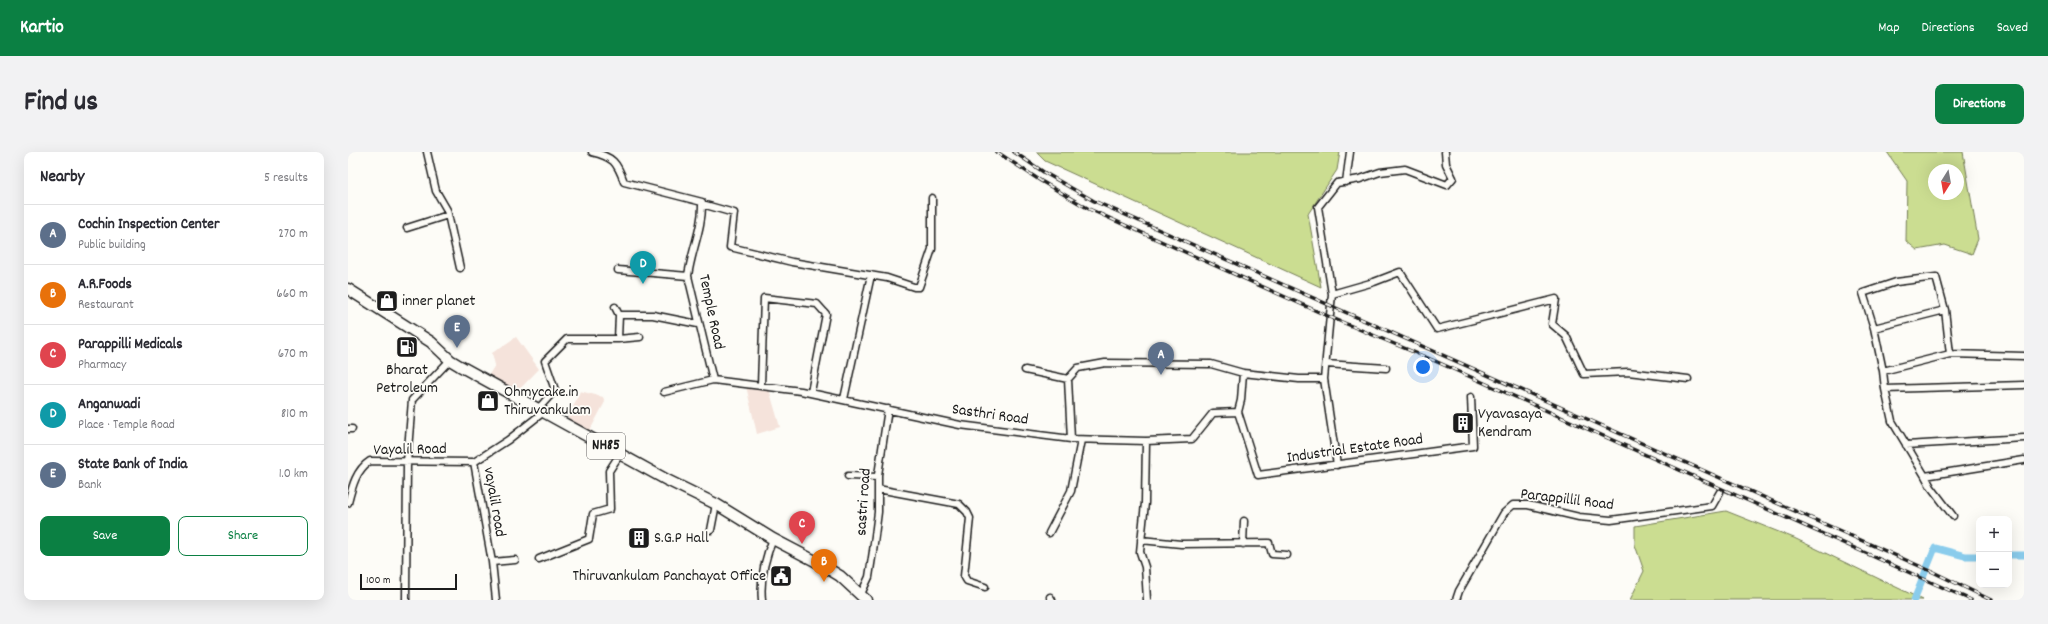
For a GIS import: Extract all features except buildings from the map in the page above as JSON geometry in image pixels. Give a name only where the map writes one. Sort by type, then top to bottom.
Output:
[{"type":"highway","name":"NH85","points":[[348,289],[431,342],[450,360],[620,454],[716,504],[773,539],[840,576],[864,597]]},
{"type":"street","points":[[427,152],[436,191],[448,215],[460,268]]},
{"type":"street","points":[[592,152],[608,156],[620,169],[624,182],[687,197],[702,204],[734,213],[730,247],[792,262],[887,278],[914,287],[919,287],[932,249],[932,198]]},
{"type":"street","points":[[1346,182],[1350,152]]},
{"type":"street","points":[[1337,465],[1324,379],[1332,294],[1318,207],[1337,184],[1360,179],[1380,172],[1405,169],[1447,185],[1453,178],[1446,164],[1445,152]]},
{"type":"street","name":"Temple Road","points":[[702,204],[700,224],[690,259],[688,276],[698,324],[713,380]]},
{"type":"street","points":[[407,228],[448,215]]},
{"type":"street","points":[[618,270],[688,276]]},
{"type":"street","points":[[1332,294],[1374,282],[1400,272],[1437,329],[1556,299],[1552,324],[1566,336],[1584,374],[1628,372],[1688,379]]},
{"type":"street","points":[[844,399],[871,276]]},
{"type":"street","points":[[1950,354],[1945,310],[1936,278],[1896,282],[1863,293],[1874,328],[1884,371],[1885,389],[1892,421],[1931,487],[1954,516]]},
{"type":"street","points":[[761,385],[764,298],[817,304],[826,314],[811,392]]},
{"type":"street","points":[[615,307],[619,315],[618,339],[640,337]]},
{"type":"street","points":[[1874,328],[1945,310]]},
{"type":"street","points":[[619,315],[653,315],[698,324]]},
{"type":"street","name":"vayalil road","points":[[496,600],[492,562],[474,462],[508,440],[542,410],[554,390],[545,361],[567,339],[618,339]]},
{"type":"street","points":[[1884,371],[1950,354],[2024,356]]},
{"type":"street","points":[[406,600],[407,462],[412,400],[450,360]]},
{"type":"street","points":[[1071,439],[1068,379],[1078,368],[1105,363],[1211,364],[1243,373],[1299,379],[1324,379]]},
{"type":"street","points":[[1326,364],[1386,368]]},
{"type":"street","points":[[1025,370],[1068,379]]},
{"type":"street","points":[[1238,412],[1241,400],[1243,373]]},
{"type":"street","points":[[664,392],[713,380],[811,392],[888,410]]},
{"type":"street","points":[[1885,389],[2024,385]]},
{"type":"street","name":"Industrial Estate Road","points":[[1238,412],[1258,475],[1473,446],[1471,397]]},
{"type":"street","name":"Sasthri Road","points":[[888,410],[960,425],[1090,441],[1192,439],[1213,413],[1238,412]]},
{"type":"street","name":"sastri road","points":[[864,597],[869,576],[878,512],[878,478],[888,410]]},
{"type":"street","points":[[1906,445],[2024,438]]},
{"type":"street","points":[[1049,533],[1071,492],[1081,440]]},
{"type":"street","points":[[1146,441],[1145,503],[1140,552],[1145,567],[1147,600]]},
{"type":"street","points":[[539,559],[589,539],[592,514],[610,509],[609,471],[620,454]]},
{"type":"street","points":[[1925,476],[2024,460]]},
{"type":"street","name":"Vayalil Road","points":[[348,502],[355,479],[363,466],[370,461],[474,462]]},
{"type":"street","points":[[848,476],[878,478]]},
{"type":"street","points":[[878,489],[959,504],[967,512],[970,518],[964,576],[967,581],[985,587]]},
{"type":"street","name":"Parappillil Road","points":[[1456,600],[1459,591],[1504,513],[1513,505],[1528,505],[1580,517],[1611,520],[1712,506],[1720,492]]},
{"type":"street","points":[[711,530],[716,504]]},
{"type":"street","points":[[1243,544],[1244,521]]},
{"type":"street","points":[[762,600],[762,581],[767,553],[773,539]]},
{"type":"street","points":[[1141,540],[1181,544],[1269,544],[1272,554],[1287,555]]},
{"type":"street","points":[[492,562],[515,560]]},
{"type":"shaded area","points":[[516,337],[539,369],[513,396],[485,381],[495,365],[492,353]]},
{"type":"shaded area","points":[[746,386],[769,389],[780,427],[757,434]]},
{"type":"shaded area","points":[[580,391],[603,397],[605,402],[588,434],[566,423]]},
{"type":"green space","points":[[1036,152],[1340,152],[1337,170],[1308,214],[1321,287],[1045,161]]},
{"type":"green space","points":[[1887,152],[1963,152],[1978,239],[1972,254],[1945,245],[1917,250],[1906,241],[1907,181]]},
{"type":"green space","points":[[1726,511],[1794,538],[1923,600],[1630,600],[1644,571],[1635,545],[1635,526]]},
{"type":"waterway","points":[[1914,600],[1935,548],[1965,556],[1976,556]]},
{"type":"waterway","points":[[2012,555],[2024,555]]},
{"type":"railway","points":[[997,152],[1041,181],[1089,209],[1330,317],[1435,361],[1971,600]]},
{"type":"railway","points":[[1014,152],[1045,173],[1094,201],[1933,572],[1991,600]]},
{"type":"place","name":"Anganwadi","points":[[643,284]]},
{"type":"place","name":"inner planet","points":[[387,301]]},
{"type":"place","name":"Bharat Petroleum","points":[[407,347]]},
{"type":"place","name":"State Bank of India","points":[[457,348]]},
{"type":"place","name":"Cochin Inspection Center","points":[[1161,375]]},
{"type":"place","name":"Ohmycake.in Thiruvankulam","points":[[488,401]]},
{"type":"place","name":"Vyavasaya Kendram","points":[[1463,423]]},
{"type":"place","name":"S.G.P Hall","points":[[639,538]]},
{"type":"place","name":"Parappilli Medicals","points":[[802,544]]},
{"type":"place","name":"Thiruvankulam Panchayat Office","points":[[781,576]]},
{"type":"place","name":"A.R.Foods","points":[[824,582]]}]
